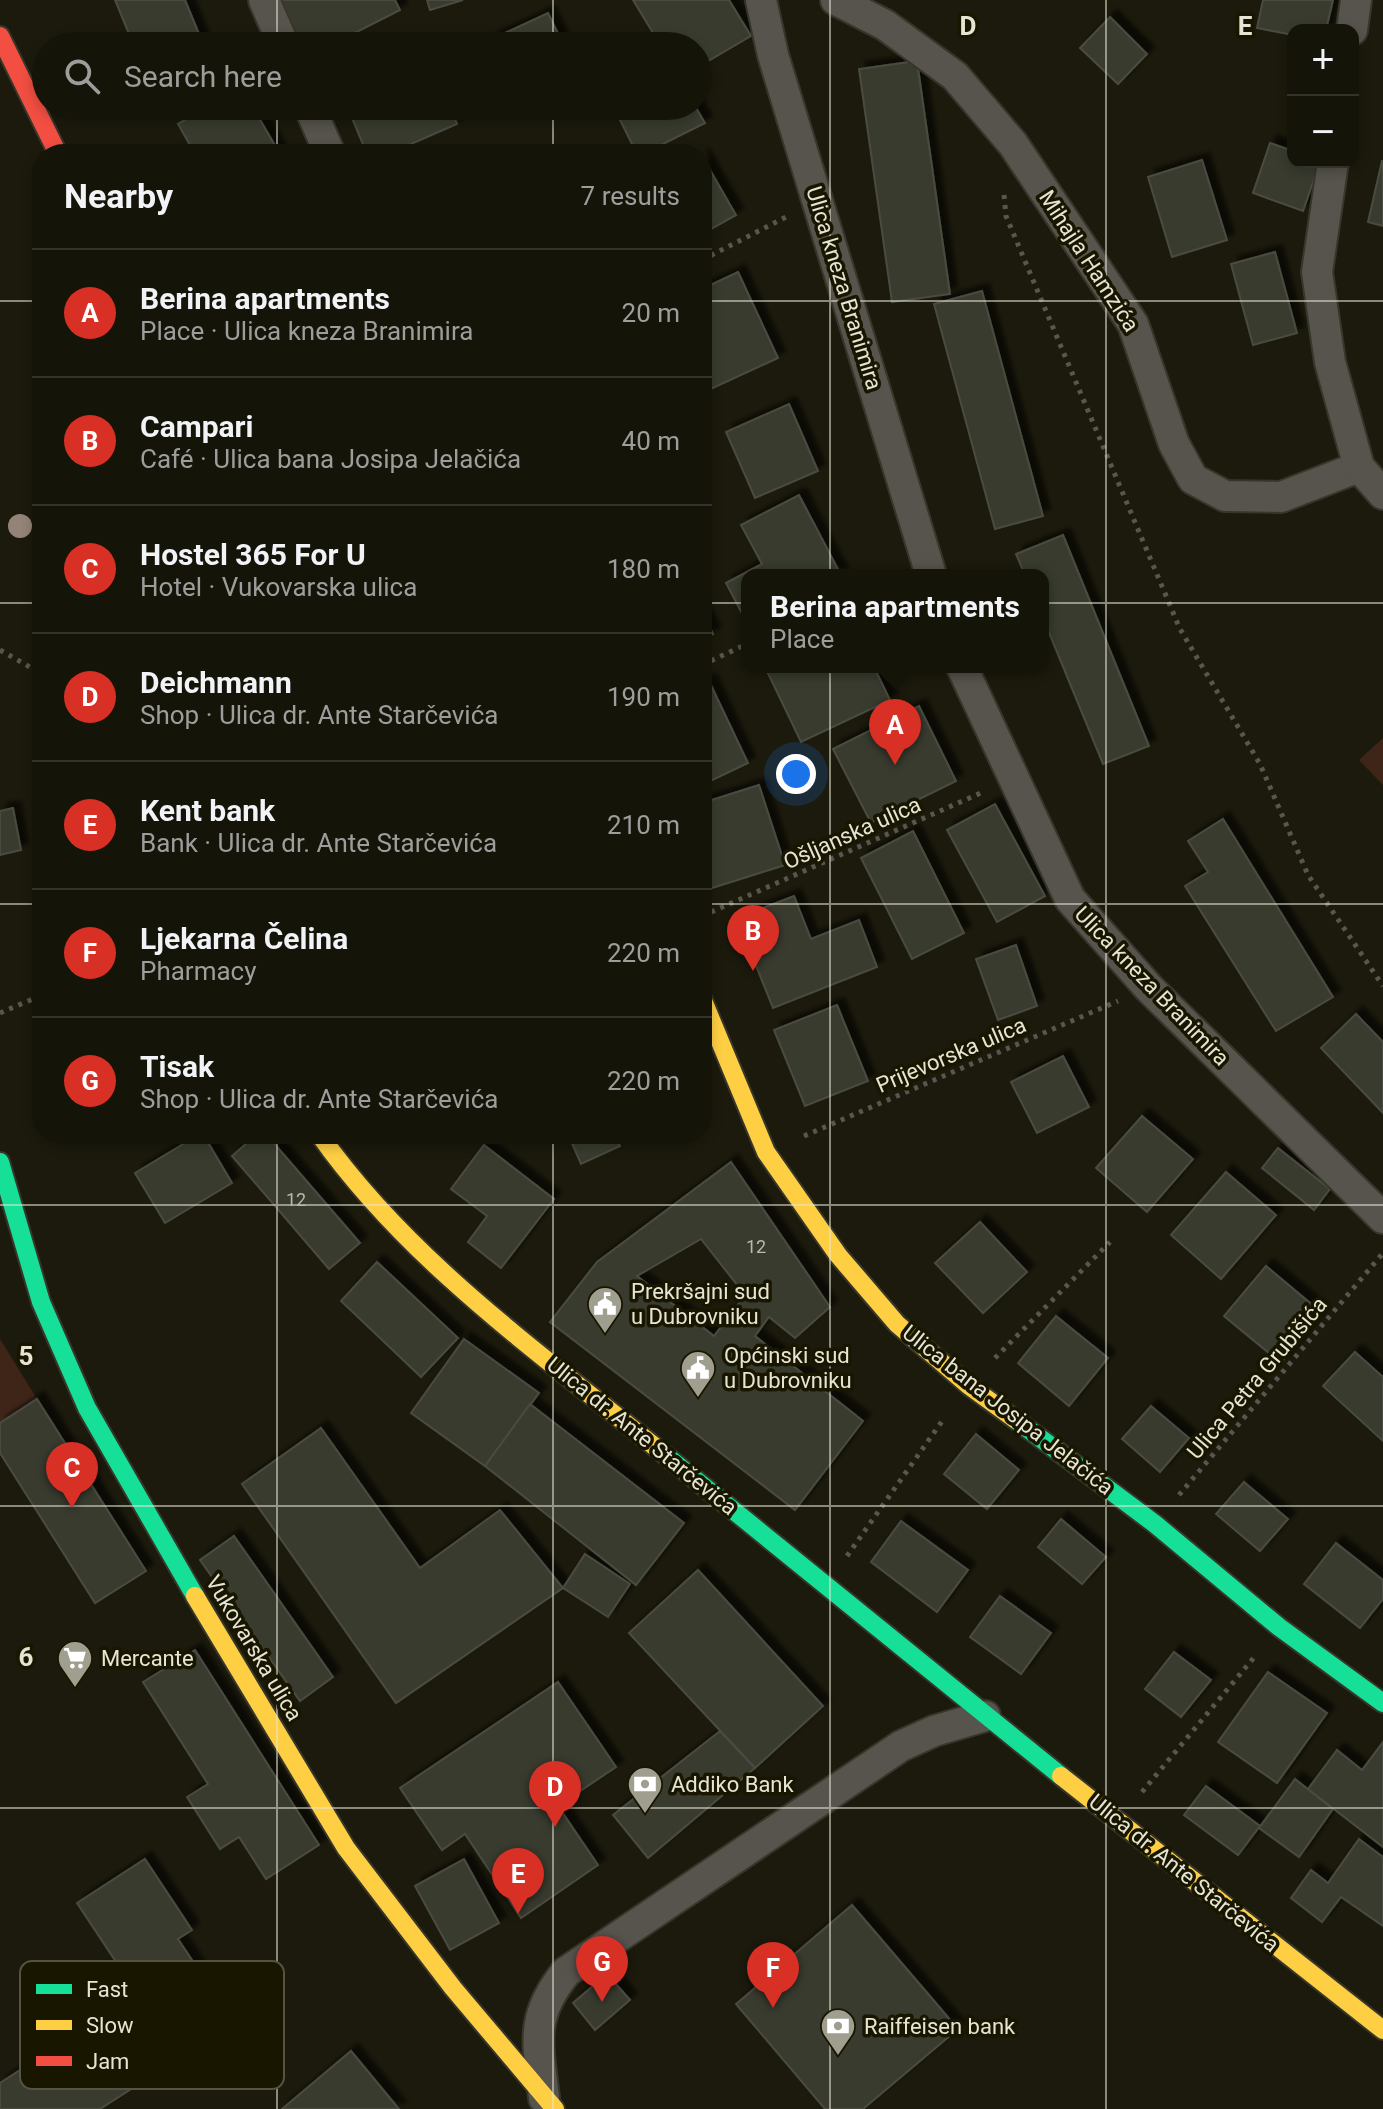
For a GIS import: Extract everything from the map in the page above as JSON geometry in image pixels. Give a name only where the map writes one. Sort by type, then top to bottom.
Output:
[{"type":"main road","points":[[0,36],[32,101]]},
{"type":"main road","points":[[41,120],[53,144]]},
{"type":"main road","name":"Ulica bana Josipa Jelačića","points":[[712,1022],[766,1152],[838,1255],[897,1324],[968,1385],[1155,1524],[1279,1627],[1383,1703]]},
{"type":"main road","name":"Ulica dr. Ante Starčevića","points":[[326,1144],[390,1219],[467,1294],[985,1716],[1383,2030]]},
{"type":"main road","name":"Vukovarska ulica","points":[[0,1162],[41,1302],[69,1368],[87,1408],[177,1566],[346,1848],[420,1947],[550,2103]]},
{"type":"street","points":[[264,0],[278,32]]},
{"type":"street","name":"Ulica kneza Branimira","points":[[761,0],[773,55],[929,569]]},
{"type":"street","name":"Mihajla Hamzića","points":[[836,0],[885,25],[955,76],[1013,144],[1133,324],[1174,444],[1193,479],[1225,496],[1281,497],[1359,467]]},
{"type":"street","points":[[1353,24],[1356,0]]},
{"type":"street","points":[[315,120],[326,144]]},
{"type":"street","points":[[1332,168],[1317,272],[1330,362],[1359,467],[1383,494]]},
{"type":"street","name":"Ulica kneza Branimira","points":[[965,673],[1070,899],[1149,988],[1383,1218]]},
{"type":"street","points":[[550,2103],[539,2050],[539,2020],[549,1992],[566,1972],[901,1746],[934,1731],[985,1716]]},
{"type":"path","points":[[1013,144],[1003,176],[1006,216],[1180,629],[1260,764],[1308,875],[1383,986]]},
{"type":"path","points":[[712,255],[817,201]]},
{"type":"path","points":[[712,660],[741,647]]},
{"type":"path","points":[[0,650],[32,668]]},
{"type":"path","name":"Ošljanska ulica","points":[[712,912],[1014,778]]},
{"type":"path","name":"Prijevorska ulica","points":[[766,1152],[1149,988]]},
{"type":"path","points":[[0,1013],[32,999]]},
{"type":"path","points":[[826,1586],[968,1385],[1110,1242]]},
{"type":"path","name":"Ulica Petra Grubišića","points":[[1155,1524],[1383,1253]]},
{"type":"path","points":[[1119,1821],[1279,1627]]},
{"type":"shaded area","points":[[1383,738],[1383,785],[1359,760]]},
{"type":"shaded area","points":[[0,1339],[37,1399],[0,1423]]},
{"type":"building","points":[[115,0],[185,0],[198,32],[128,32]]},
{"type":"building","points":[[270,0],[395,0],[400,10],[357,32],[287,32]]},
{"type":"building","points":[[427,0],[463,0],[430,10]]},
{"type":"building","points":[[633,0],[729,0],[751,36],[712,59],[712,32],[652,32]]},
{"type":"building","points":[[1263,0],[1333,0],[1327,24],[1287,24],[1287,34],[1257,28]]},
{"type":"building","points":[[548,13],[557,32],[507,32]]},
{"type":"building","points":[[1110,17],[1147,54],[1118,84],[1080,48]]},
{"type":"building","points":[[917,61],[950,294],[892,302],[859,69]]},
{"type":"building","points":[[185,120],[260,120],[274,144],[189,144],[178,124]]},
{"type":"building","points":[[353,120],[455,120],[457,124],[411,144],[363,144]]},
{"type":"building","points":[[620,120],[703,120],[705,123],[663,144],[632,144]]},
{"type":"building","points":[[1270,143],[1287,149],[1287,168],[1318,168],[1303,211],[1253,193]]},
{"type":"building","points":[[1202,160],[1227,240],[1172,257],[1148,177]]},
{"type":"building","points":[[1383,161],[1383,226],[1368,222]]},
{"type":"building","points":[[712,173],[736,215],[712,228]]},
{"type":"building","points":[[1275,252],[1297,333],[1253,345],[1231,264]]},
{"type":"building","points":[[738,272],[778,358],[712,388],[712,284]]},
{"type":"building","points":[[982,291],[1043,516],[995,529],[934,304]]},
{"type":"building","points":[[789,404],[818,471],[755,498],[726,432]]},
{"type":"building","points":[[799,495],[838,569],[753,569],[762,564],[741,525]]},
{"type":"building","points":[[1063,535],[1149,746],[1103,764],[1049,633],[1049,569],[1022,569],[1016,554]]},
{"type":"building","points":[[741,575],[741,612],[726,583]]},
{"type":"building","points":[[768,673],[877,673],[890,700],[801,742]]},
{"type":"building","points":[[712,687],[748,763],[712,780]]},
{"type":"building","points":[[919,706],[956,781],[871,823],[833,749]]},
{"type":"building","points":[[759,785],[785,865],[712,888],[712,800]]},
{"type":"building","points":[[995,804],[1045,896],[997,922],[947,830]]},
{"type":"building","points":[[13,808],[21,850],[0,855],[0,811]]},
{"type":"building","points":[[1223,819],[1333,997],[1276,1031],[1185,886],[1208,872],[1188,841]]},
{"type":"building","points":[[913,831],[964,933],[912,959],[861,858]]},
{"type":"building","points":[[794,896],[811,939],[859,920],[877,967],[773,1008],[737,918]]},
{"type":"building","points":[[1016,945],[1037,1006],[998,1020],[976,959]]},
{"type":"building","points":[[837,1005],[868,1081],[805,1106],[774,1030]]},
{"type":"building","points":[[1356,1014],[1383,1042],[1383,1113],[1321,1048]]},
{"type":"building","points":[[1063,1056],[1089,1107],[1037,1133],[1011,1082]]},
{"type":"building","points":[[1142,1116],[1193,1159],[1147,1212],[1096,1168]]},
{"type":"building","points":[[183,1144],[209,1144],[232,1183],[165,1223],[135,1173]]},
{"type":"building","points":[[246,1144],[275,1144],[360,1243],[329,1269],[232,1156]]},
{"type":"building","points":[[572,1144],[619,1144],[620,1146],[581,1164]]},
{"type":"building","points":[[484,1145],[554,1199],[501,1268],[468,1242],[487,1216],[451,1189]]},
{"type":"building","points":[[1278,1148],[1330,1189],[1314,1210],[1262,1168]]},
{"type":"building","points":[[731,1162],[830,1307],[795,1338],[769,1317],[755,1336],[863,1421],[795,1510],[550,1322],[597,1262]],"holes":[[[701,1239],[745,1295],[714,1336],[637,1276]]]},
{"type":"building","points":[[1226,1172],[1276,1215],[1221,1279],[1171,1235]]},
{"type":"building","points":[[980,1222],[1027,1272],[983,1313],[935,1263]]},
{"type":"building","points":[[377,1262],[458,1338],[421,1377],[341,1301]]},
{"type":"building","points":[[1266,1266],[1322,1313],[1281,1363],[1224,1316]]},
{"type":"building","points":[[1056,1316],[1108,1358],[1069,1406],[1018,1363]]},
{"type":"building","points":[[464,1339],[539,1393],[485,1466],[411,1413]]},
{"type":"building","points":[[1355,1352],[1383,1377],[1383,1441],[1323,1386]]},
{"type":"building","points":[[37,1399],[146,1571],[95,1603],[0,1453],[0,1423]]},
{"type":"building","points":[[530,1404],[684,1523],[636,1585],[485,1466]]},
{"type":"building","points":[[1151,1406],[1189,1438],[1160,1472],[1122,1439]]},
{"type":"building","points":[[321,1428],[420,1568],[500,1510],[563,1588],[396,1703],[242,1484]]},
{"type":"building","points":[[976,1434],[1019,1470],[987,1509],[944,1474]]},
{"type":"building","points":[[1244,1482],[1288,1519],[1260,1551],[1216,1514]]},
{"type":"building","points":[[1061,1519],[1106,1557],[1082,1584],[1038,1547]]},
{"type":"building","points":[[901,1521],[968,1570],[937,1612],[871,1562]]},
{"type":"building","points":[[234,1536],[333,1677],[300,1701],[200,1560]]},
{"type":"building","points":[[1336,1543],[1383,1580],[1383,1599],[1360,1628],[1304,1584]]},
{"type":"building","points":[[585,1554],[630,1584],[608,1617],[563,1588]]},
{"type":"building","points":[[698,1570],[823,1706],[755,1768],[629,1633]]},
{"type":"building","points":[[1000,1596],[1051,1633],[1021,1674],[970,1637]]},
{"type":"building","points":[[195,1650],[319,1845],[266,1879],[239,1837],[220,1849],[187,1797],[208,1784],[143,1682]]},
{"type":"building","points":[[1174,1652],[1211,1680],[1181,1717],[1145,1689]]},
{"type":"building","points":[[1268,1672],[1327,1713],[1277,1783],[1218,1742]]},
{"type":"building","points":[[558,1682],[616,1767],[558,1806],[598,1865],[521,1918],[465,1834],[442,1850],[400,1788]]},
{"type":"building","points":[[720,1731],[755,1768],[648,1858],[613,1815]]},
{"type":"building","points":[[1383,1742],[1383,1847],[1308,1789],[1337,1750],[1362,1770]]},
{"type":"building","points":[[1295,1779],[1333,1809],[1299,1857],[1259,1828]]},
{"type":"building","points":[[1206,1786],[1260,1826],[1238,1855],[1184,1815]]},
{"type":"building","points":[[1359,1839],[1383,1857],[1383,1926],[1341,1897],[1322,1922],[1291,1898],[1311,1870],[1328,1883]]},
{"type":"building","points":[[145,1859],[192,1930],[178,1939],[193,1961],[115,1961],[77,1903]]},
{"type":"building","points":[[464,1859],[499,1923],[450,1950],[415,1886]]},
{"type":"building","points":[[852,1905],[958,2029],[863,2109],[825,2109],[736,2004]]},
{"type":"building","points":[[607,1974],[630,2000],[595,2030],[573,2003]]},
{"type":"building","points":[[351,2051],[399,2109],[282,2109]]},
{"type":"building","points":[[20,2070],[20,2089],[131,2089],[100,2109],[0,2109],[0,2083]]},
{"type":"traffic: fast","points":[[0,1162],[41,1302],[87,1408],[195,1596]]},
{"type":"traffic: fast","points":[[1016,1420],[1155,1524],[1279,1627],[1383,1703]]},
{"type":"traffic: fast","points":[[654,1446],[1061,1776]]},
{"type":"traffic: slow","points":[[712,1022],[766,1152],[838,1255],[897,1324],[968,1385],[1016,1420]]},
{"type":"traffic: slow","points":[[327,1144],[392,1222],[475,1301],[654,1446]]},
{"type":"traffic: slow","points":[[195,1596],[346,1848],[453,1988],[555,2109]]},
{"type":"traffic: slow","points":[[1061,1776],[1383,2030]]},
{"type":"traffic: jam","points":[[0,36],[32,101]]},
{"type":"traffic: jam","points":[[41,120],[53,144]]},
{"type":"place","name":"Berina apartments","points":[[895,765]]},
{"type":"place","name":"Campari","points":[[753,971]]},
{"type":"place","name":"Prekršajni sud u Dubrovniku","points":[[605,1335]]},
{"type":"place","name":"Općinski sud u Dubrovniku","points":[[698,1399]]},
{"type":"place","name":"Hostel 365 For U","points":[[72,1508]]},
{"type":"place","name":"Mercante","points":[[75,1689]]},
{"type":"place","name":"Addiko Bank","points":[[645,1815]]},
{"type":"place","name":"Deichmann","points":[[555,1827]]},
{"type":"place","name":"Kent bank","points":[[518,1914]]},
{"type":"place","name":"Tisak","points":[[602,2002]]},
{"type":"place","name":"Ljekarna Čelina","points":[[773,2008]]},
{"type":"place","name":"Raiffeisen bank","points":[[838,2057]]}]
